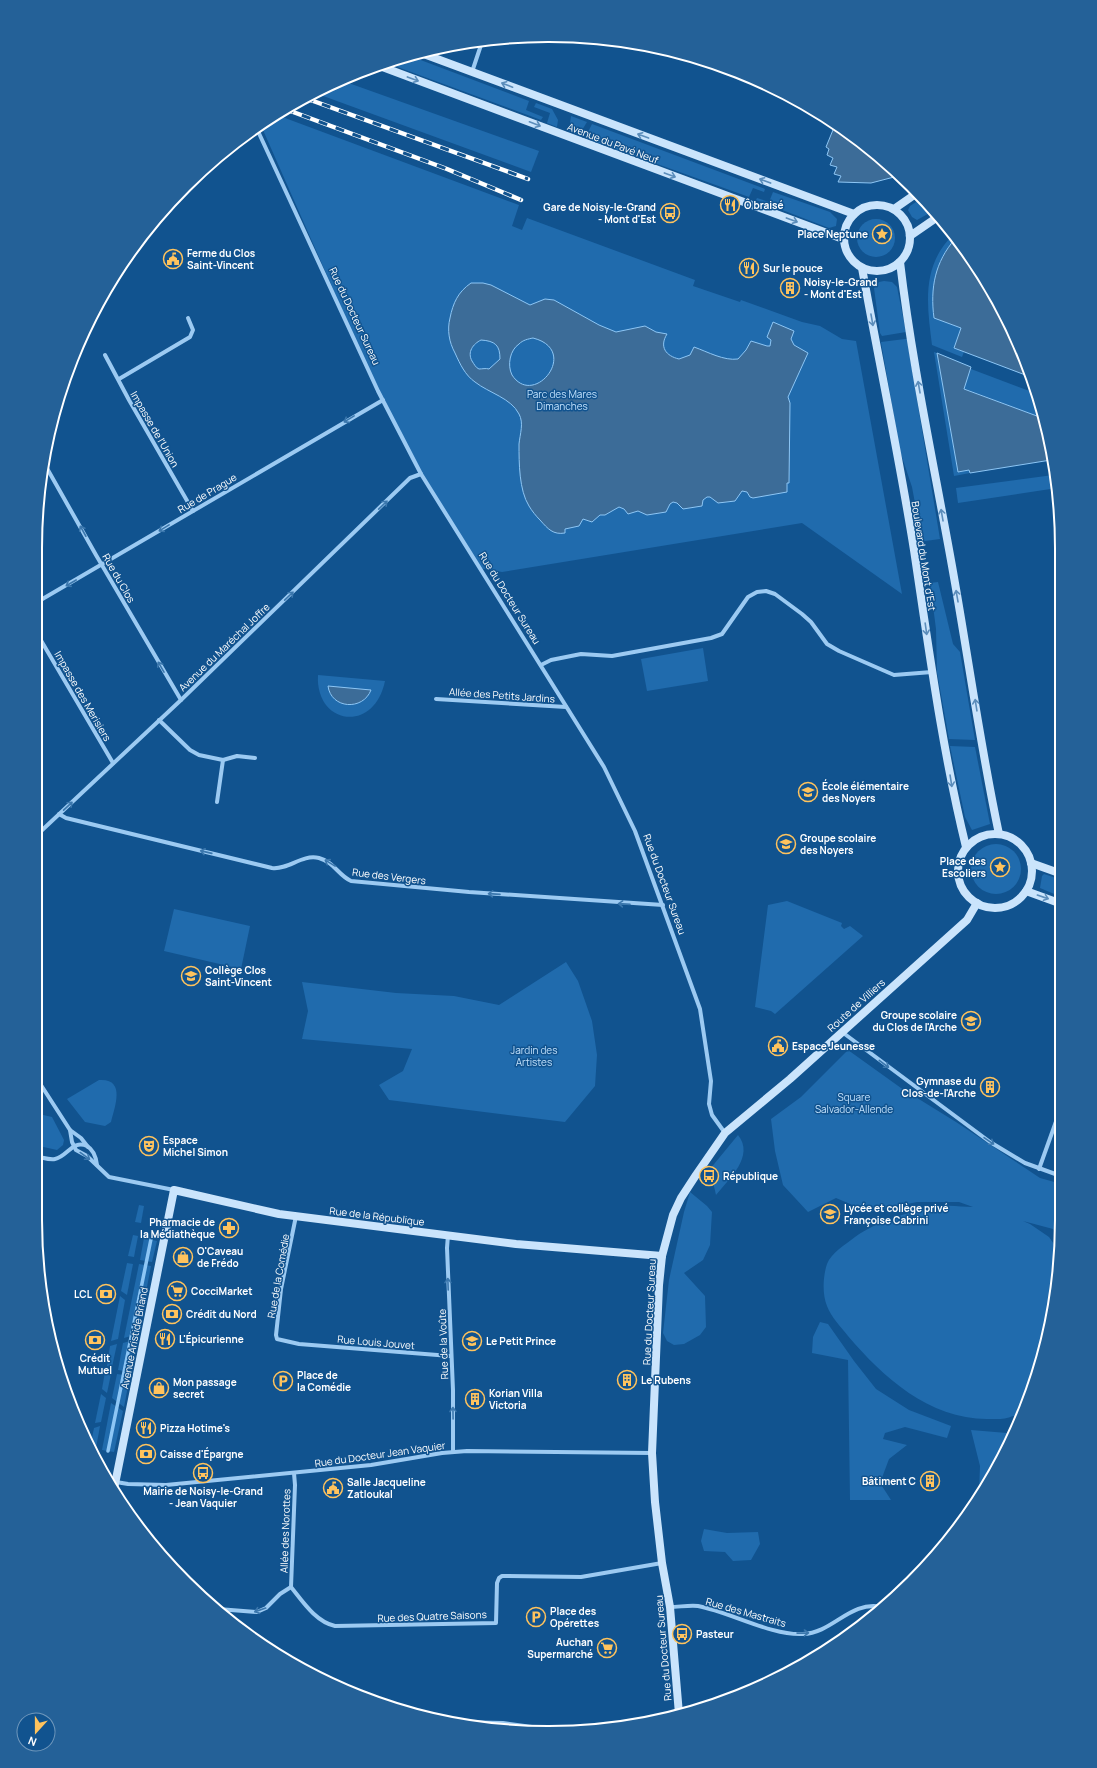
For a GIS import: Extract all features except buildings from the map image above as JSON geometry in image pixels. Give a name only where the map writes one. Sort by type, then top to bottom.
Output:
[{"type":"main road","name":"Avenue du Pavé Neuf","points":[[428,57],[854,214]]},
{"type":"main road","name":"Avenue du Pavé Neuf","points":[[386,69],[843,239]]},
{"type":"main road","points":[[894,209],[913,197]]},
{"type":"main road","points":[[870,205],[879,205],[894,209],[902,216],[908,226],[910,236],[906,254],[900,262],[892,268],[882,271],[872,271],[862,268],[850,258],[844,246],[843,239],[846,225],[854,214],[870,205]]},
{"type":"main road","points":[[910,236],[933,220]]},
{"type":"main road","points":[[900,262],[909,335],[968,655],[989,788],[999,834]]},
{"type":"main road","name":"Boulevard du Mont d'Est","points":[[862,268],[910,526],[932,672],[953,794],[966,847]]},
{"type":"main road","points":[[999,834],[1010,837],[1020,843],[1027,852],[1031,863],[1032,878],[1026,891],[1016,901],[1004,907],[990,908],[977,903],[967,895],[960,884],[958,872],[960,859],[966,847],[975,839],[986,835],[999,834]]},
{"type":"main road","points":[[1031,863],[1055,872]]},
{"type":"main road","points":[[1026,891],[1055,902]]},
{"type":"main road","name":"Route de Villiers","points":[[725,1134],[790,1079],[967,920],[977,903]]},
{"type":"main road","name":"Rue du Docteur Sureau","points":[[679,1709],[670,1608],[662,1563],[655,1502],[652,1453],[659,1285],[662,1256],[670,1225],[681,1198],[725,1134]]},
{"type":"main road","name":"Rue de la République","points":[[174,1190],[246,1206],[265,1212],[516,1244],[662,1256]]},
{"type":"main road","name":"Avenue Aristide Briand","points":[[114,1479],[174,1190]]},
{"type":"street","points":[[472,72],[481,46]]},
{"type":"street","name":"Rue du Docteur Sureau","points":[[259,133],[383,400],[421,474],[604,767],[635,831],[700,1010],[711,1081],[710,1104],[712,1114],[725,1134]]},
{"type":"street","points":[[119,379],[190,337],[193,330],[188,318]]},
{"type":"street","name":"Impasse de l'Union","points":[[104,355],[119,379],[132,407],[193,511]]},
{"type":"street","name":"Rue de Prague","points":[[42,599],[383,400]]},
{"type":"street","name":"Rue du Clos","points":[[48,470],[180,700]]},
{"type":"street","name":"Avenue du Maréchal Joffre","points":[[42,830],[180,700],[410,478],[421,474]]},
{"type":"street","points":[[541,666],[551,660],[581,654],[612,656],[711,638],[722,634],[748,597],[757,592],[766,592],[775,594],[802,614],[811,622],[827,644],[838,651],[894,675],[932,672]]},
{"type":"street","name":"Impasse des Merisiers","points":[[42,642],[113,763]]},
{"type":"street","name":"Allée des Petits Jardins","points":[[436,698],[566,707]]},
{"type":"street","points":[[159,720],[190,750],[199,756],[223,760],[237,756],[255,758]]},
{"type":"street","points":[[217,802],[223,760]]},
{"type":"street","name":"Rue des Vergers","points":[[58,814],[66,818],[272,868],[280,869],[307,857],[318,858],[327,861],[336,867],[343,877],[351,881],[469,892],[663,906]]},
{"type":"street","points":[[842,1032],[990,1142],[1025,1163],[1055,1174]]},
{"type":"street","points":[[42,1087],[70,1130],[74,1146]]},
{"type":"street","points":[[1039,1169],[1055,1124]]},
{"type":"street","name":"Rue de la République","points":[[70,1130],[94,1152],[97,1165]]},
{"type":"street","points":[[42,1158],[54,1160],[65,1155],[74,1146],[82,1144],[88,1147]]},
{"type":"street","name":"Rue de la République","points":[[74,1146],[107,1175],[114,1179],[174,1190]]},
{"type":"street","name":"Rue de la Comédie","points":[[296,1216],[281,1289],[276,1335],[277,1339],[300,1344]]},
{"type":"street","name":"Rue de la Voûte","points":[[448,1235],[447,1248],[453,1452]]},
{"type":"street","name":"Rue Louis Jouvet","points":[[300,1344],[450,1356]]},
{"type":"street","name":"Rue du Docteur Jean Vaquier","points":[[117,1484],[166,1485],[294,1473],[371,1465],[466,1451],[652,1453]]},
{"type":"street","name":"Allée des Norottes","points":[[294,1473],[295,1485],[291,1587],[320,1620],[326,1624]]},
{"type":"street","name":"Rue des Quatre Saisons","points":[[326,1624],[335,1626],[366,1626],[496,1623],[497,1583],[499,1578],[502,1576],[581,1577],[662,1563]]},
{"type":"street","points":[[226,1610],[257,1612],[266,1608],[280,1594],[291,1587]]},
{"type":"street","name":"Rue des Mastraits","points":[[670,1608],[696,1606],[763,1626],[803,1634],[816,1632],[864,1606],[874,1607]]},
{"type":"green space","points":[[418,59],[529,101],[526,110],[543,117],[541,120],[395,66]]},
{"type":"green space","points":[[349,83],[539,151],[531,172],[322,95]]},
{"type":"green space","points":[[536,103],[552,109],[558,120],[557,127],[547,123],[550,113],[534,107]]},
{"type":"green space","points":[[571,116],[587,122],[579,135],[569,131]]},
{"type":"green space","name":"Parc des Mares Dimanches","points":[[283,117],[519,205],[512,226],[522,230],[527,218],[695,280],[693,286],[740,302],[741,300],[802,322],[820,326],[842,339],[856,341],[902,594],[802,523],[502,572],[479,568],[421,474],[378,391],[263,130]]},
{"type":"green space","points":[[592,124],[765,189],[764,192],[753,188],[749,197],[585,138]]},
{"type":"green space","points":[[773,192],[830,212],[837,219],[836,226],[829,228],[756,200],[757,198],[769,202]]},
{"type":"green space","points":[[917,201],[928,214],[917,220],[912,217],[908,210],[910,206]]},
{"type":"green space","points":[[872,219],[880,219],[890,224],[894,231],[894,245],[890,252],[880,257],[872,257],[862,252],[860,249],[857,242],[857,234],[862,224],[865,222]]},
{"type":"green space","points":[[949,239],[952,243],[939,266],[934,286],[934,318],[961,328],[954,348],[964,352],[962,357],[932,345],[928,301],[929,287],[931,273],[943,247]]},
{"type":"green space","points":[[879,282],[892,282],[897,287],[906,332],[882,336],[880,333],[874,288]]},
{"type":"green space","points":[[907,339],[940,539],[918,542],[917,514],[912,487],[900,451],[881,342]]},
{"type":"green space","points":[[934,352],[937,353],[958,472],[970,470],[970,473],[954,476]]},
{"type":"green space","points":[[971,369],[1030,391],[1038,416],[963,388]]},
{"type":"green space","points":[[1050,475],[1052,489],[958,503],[956,488]]},
{"type":"green space","points":[[938,582],[953,644],[960,652],[975,740],[949,739],[937,672],[936,629],[930,583]]},
{"type":"green space","points":[[703,648],[708,681],[647,691],[641,659]]},
{"type":"green space","points":[[318,675],[385,681],[379,698],[369,709],[358,716],[346,717],[335,713],[326,704],[320,692]]},
{"type":"green space","points":[[950,746],[975,747],[990,824],[972,830],[965,817]]},
{"type":"green space","points":[[996,844],[1005,846],[1016,855],[1021,869],[1019,878],[1010,889],[996,894],[987,892],[976,883],[971,869],[973,860],[982,849]]},
{"type":"green space","points":[[1044,874],[1055,878],[1055,894],[1040,888],[1042,876]]},
{"type":"green space","points":[[787,901],[842,923],[841,926],[844,929],[850,926],[863,936],[775,1014],[771,1011],[755,1007],[768,905]]},
{"type":"green space","points":[[174,909],[250,926],[241,969],[164,951]]},
{"type":"green space","name":"Jardin des Artistes","points":[[566,962],[578,981],[592,1021],[597,1055],[595,1086],[565,1122],[389,1100],[379,1085],[403,1071],[412,1049],[302,1039],[308,1011],[302,982],[396,993],[454,996],[499,1005]]},
{"type":"green space","name":"Square Salvador-Allende","points":[[848,1050],[901,1088],[956,1122],[1040,1178],[1055,1182],[1055,1232],[1053,1229],[1023,1221],[1049,1237],[1054,1245],[1054,1253],[1051,1286],[1038,1351],[1015,1416],[997,1419],[966,1417],[946,1412],[927,1404],[909,1393],[876,1366],[848,1336],[834,1318],[825,1301],[824,1279],[827,1264],[835,1252],[864,1231],[885,1221],[909,1213],[947,1206],[973,1207],[959,1202],[917,1202],[869,1212],[836,1198],[808,1212],[783,1185],[775,1151],[771,1119],[801,1097]]},
{"type":"green space","points":[[99,1080],[113,1083],[117,1094],[111,1122],[105,1126],[85,1122],[67,1099]]},
{"type":"green space","points":[[42,1115],[52,1117],[64,1140],[63,1145],[57,1150],[42,1147]]},
{"type":"green space","points":[[738,1135],[744,1151],[742,1159],[733,1175],[716,1195],[710,1169]]},
{"type":"green space","points":[[690,1192],[712,1212],[710,1245],[703,1260],[684,1273],[705,1296],[706,1327],[700,1335],[684,1344],[674,1345],[667,1341],[663,1333],[669,1280]]},
{"type":"green space","points":[[139,1205],[144,1206],[141,1223],[135,1222]]},
{"type":"green space","points":[[133,1235],[138,1236],[134,1257],[128,1256]]},
{"type":"green space","points":[[144,1238],[157,1241],[152,1262],[140,1260]]},
{"type":"green space","points":[[127,1263],[133,1264],[127,1295],[121,1291]]},
{"type":"green space","points":[[139,1264],[151,1266],[138,1334],[124,1338]]},
{"type":"green space","points":[[120,1296],[125,1300],[118,1339],[111,1341]]},
{"type":"green space","points":[[820,1322],[828,1324],[876,1389],[909,1410],[951,1426],[947,1438],[905,1427],[885,1433],[883,1439],[907,1445],[889,1459],[880,1483],[891,1500],[850,1500],[848,1360],[812,1353],[813,1337]]},
{"type":"green space","points":[[137,1339],[130,1372],[118,1370],[123,1343]]},
{"type":"green space","points":[[117,1344],[112,1367],[107,1366],[110,1346]]},
{"type":"green space","points":[[105,1372],[111,1374],[107,1393],[102,1389]]},
{"type":"green space","points":[[117,1374],[130,1376],[124,1407],[112,1398]]},
{"type":"green space","points":[[101,1394],[106,1398],[101,1422],[95,1423]]},
{"type":"green space","points":[[111,1403],[123,1411],[114,1452],[102,1450]]},
{"type":"green space","points":[[100,1426],[96,1448],[92,1439],[94,1428]]},
{"type":"green space","points":[[971,1430],[1007,1433],[979,1486],[980,1466]]},
{"type":"green space","points":[[704,1529],[727,1533],[758,1532],[760,1544],[751,1560],[733,1561],[725,1552],[704,1551],[701,1541]]},
{"type":"shaded area","points":[[833,129],[857,147],[893,177],[871,183],[838,182],[841,176],[834,174],[837,167],[830,165],[833,158],[827,155],[829,149],[826,147]]},
{"type":"shaded area","points":[[952,243],[970,267],[987,295],[1003,324],[1023,374],[954,348],[961,328],[934,318],[933,296],[936,276],[948,248]]},
{"type":"shaded area","points":[[471,283],[491,285],[530,305],[545,299],[554,300],[599,325],[616,332],[645,326],[656,332],[667,334],[664,343],[665,350],[674,358],[679,359],[690,355],[694,347],[727,359],[738,359],[746,350],[751,341],[770,346],[771,340],[767,337],[773,322],[794,331],[791,339],[794,345],[808,353],[788,397],[790,403],[789,483],[787,483],[787,492],[753,498],[750,497],[747,492],[742,491],[735,501],[718,503],[710,497],[707,497],[703,500],[702,506],[683,509],[677,503],[673,502],[670,504],[666,512],[647,515],[638,511],[628,514],[624,509],[619,507],[605,515],[600,515],[592,522],[583,519],[579,526],[565,529],[565,533],[551,531],[533,512],[523,492],[520,468],[519,444],[521,425],[519,414],[511,404],[481,386],[468,376],[451,345],[449,336],[449,322],[451,313],[457,298],[466,286]],"holes":[[[533,338],[547,344],[553,354],[553,364],[549,374],[541,381],[531,385],[521,384],[510,371],[510,358],[516,347],[524,341]],[[481,340],[490,341],[496,345],[499,350],[500,359],[489,369],[479,369],[474,365],[471,358],[470,354],[472,349]]]},
{"type":"shaded area","points":[[937,353],[971,367],[964,389],[1038,416],[1047,461],[970,473],[969,470],[958,472]]},
{"type":"shaded area","points":[[328,686],[371,690],[367,697],[361,701],[355,704],[348,704],[341,703],[335,699],[330,694]]},
{"type":"waterway","points":[[108,1451],[151,1239]]},
{"type":"railway","points":[[312,101],[528,179]]},
{"type":"railway","points":[[292,112],[447,169],[521,200]]},
{"type":"place","name":"Ô braisé","points":[[730,205]]},
{"type":"place","name":"Gare de Noisy-le-Grand - Mont d'Est","points":[[670,213]]},
{"type":"place","name":"Place Neptune","points":[[882,234]]},
{"type":"place","name":"Ferme du Clos Saint-Vincent","points":[[173,259]]},
{"type":"place","name":"Sur le pouce","points":[[749,268]]},
{"type":"place","name":"Noisy-le-Grand - Mont d'Est","points":[[790,288]]},
{"type":"place","name":"École élémentaire des Noyers","points":[[808,792]]},
{"type":"place","name":"Groupe scolaire des Noyers","points":[[786,844]]},
{"type":"place","name":"Place des Escoliers","points":[[1000,867]]},
{"type":"place","name":"Collège Clos Saint-Vincent","points":[[191,976]]},
{"type":"place","name":"Groupe scolaire du Clos de l'Arche","points":[[971,1021]]},
{"type":"place","name":"Espace Jeunesse","points":[[778,1046]]},
{"type":"place","name":"Gymnase du Clos-de-l'Arche","points":[[990,1087]]},
{"type":"place","name":"Espace Michel Simon","points":[[149,1146]]},
{"type":"place","name":"République","points":[[709,1176]]},
{"type":"place","name":"Lycée et collège privé Françoise Cabrini","points":[[830,1214]]},
{"type":"place","name":"Pharmacie de la Médiathèque","points":[[229,1228]]},
{"type":"place","name":"O'Caveau de Frédo","points":[[183,1257]]},
{"type":"place","name":"CocciMarket","points":[[177,1291]]},
{"type":"place","name":"LCL","points":[[106,1294]]},
{"type":"place","name":"Crédit du Nord","points":[[172,1314]]},
{"type":"place","name":"L'Épicurienne","points":[[165,1339]]},
{"type":"place","name":"Crédit Mutuel","points":[[95,1340]]},
{"type":"place","name":"Le Petit Prince","points":[[472,1341]]},
{"type":"place","name":"Le Rubens","points":[[627,1380]]},
{"type":"place","name":"Place de la Comédie","points":[[283,1381]]},
{"type":"place","name":"Mon passage secret","points":[[159,1388]]},
{"type":"place","name":"Korian Villa Victoria","points":[[475,1399]]},
{"type":"place","name":"Pizza Hotime's","points":[[146,1428]]},
{"type":"place","name":"Caisse d'Épargne","points":[[146,1454]]},
{"type":"place","name":"Mairie de Noisy-le-Grand - Jean Vaquier","points":[[203,1473]]},
{"type":"place","name":"Bâtiment C","points":[[930,1481]]},
{"type":"place","name":"Salle Jacqueline Zatloukal","points":[[333,1488]]},
{"type":"place","name":"Place des Opérettes","points":[[536,1617]]},
{"type":"place","name":"Pasteur","points":[[682,1634]]},
{"type":"place","name":"Auchan Supermarché","points":[[607,1648]]}]
